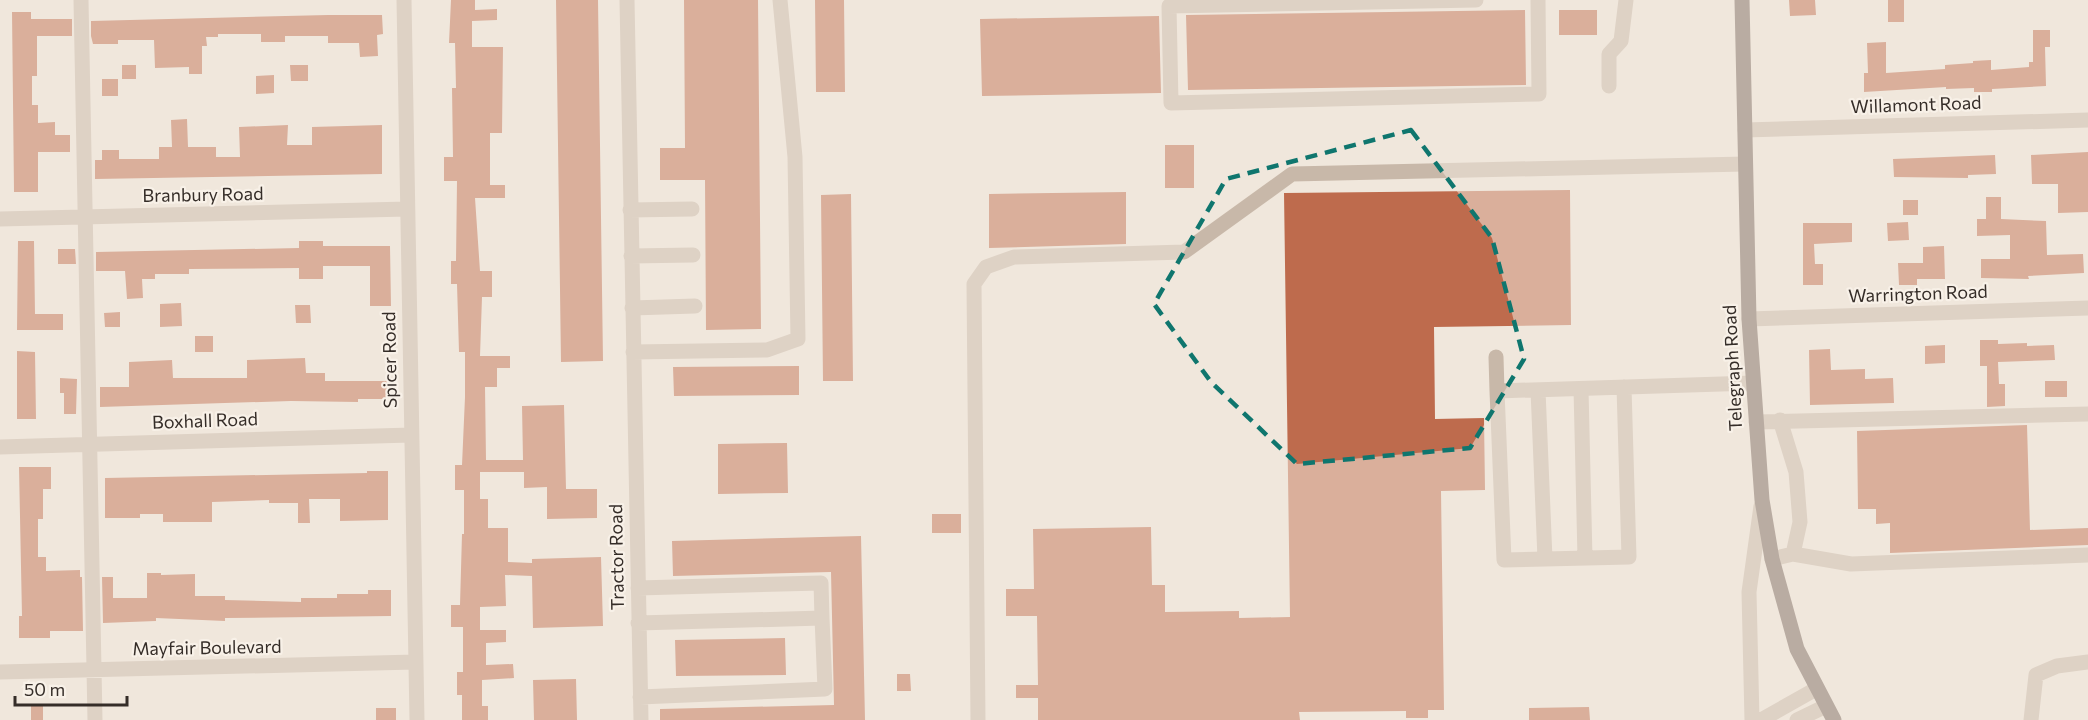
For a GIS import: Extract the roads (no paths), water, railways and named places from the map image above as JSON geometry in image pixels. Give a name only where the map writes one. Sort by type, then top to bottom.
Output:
[{"type":"main road","name":"Telegraph Road","points":[[1742,0],[1749,319],[1762,500],[1772,559],[1797,649],[1834,720]]},
{"type":"street","points":[[81,0],[95,720]]},
{"type":"street","name":"Spicer Road","points":[[404,0],[417,720]]},
{"type":"street","name":"Tractor Road","points":[[627,0],[640,720]]},
{"type":"street","points":[[633,352],[767,350],[798,339],[795,157],[780,0]]},
{"type":"street","points":[[1476,0],[1169,6],[1171,103],[1539,94],[1538,0]]},
{"type":"street","points":[[1609,86],[1609,54],[1621,41],[1626,0]]},
{"type":"street","name":"Willamont Road","points":[[1745,130],[2088,120]]},
{"type":"street","points":[[978,720],[974,284],[986,267],[1014,257],[1184,252],[1292,174],[1745,164]]},
{"type":"street","name":"Branbury Road","points":[[0,219],[407,209]]},
{"type":"street","points":[[630,210],[692,209]]},
{"type":"street","points":[[631,256],[693,255]]},
{"type":"street","points":[[632,308],[695,306]]},
{"type":"street","name":"Warrington Road","points":[[1749,319],[2088,308]]},
{"type":"street","points":[[1496,357],[1504,560],[1629,557],[1624,387]]},
{"type":"street","points":[[1497,391],[1753,383]]},
{"type":"street","points":[[1581,389],[1585,558]]},
{"type":"street","points":[[1538,390],[1545,559]]},
{"type":"street","points":[[1756,422],[2088,414]]},
{"type":"street","points":[[1780,420],[1796,472],[1800,522],[1793,554]]},
{"type":"street","name":"Boxhall Road","points":[[0,447],[411,435]]},
{"type":"street","points":[[1752,720],[1749,592],[1762,500]]},
{"type":"street","points":[[1772,559],[1793,554],[1851,564],[2088,555]]},
{"type":"street","points":[[638,588],[821,583],[825,689],[640,697]]},
{"type":"street","points":[[638,623],[822,618]]},
{"type":"street","name":"Mayfair Boulevard","points":[[0,672],[415,662]]},
{"type":"street","points":[[2031,720],[2036,675],[2057,666],[2088,662]]},
{"type":"street","points":[[1761,720],[1816,688]]},
{"type":"street","points":[[1797,720],[1826,706]]}]
